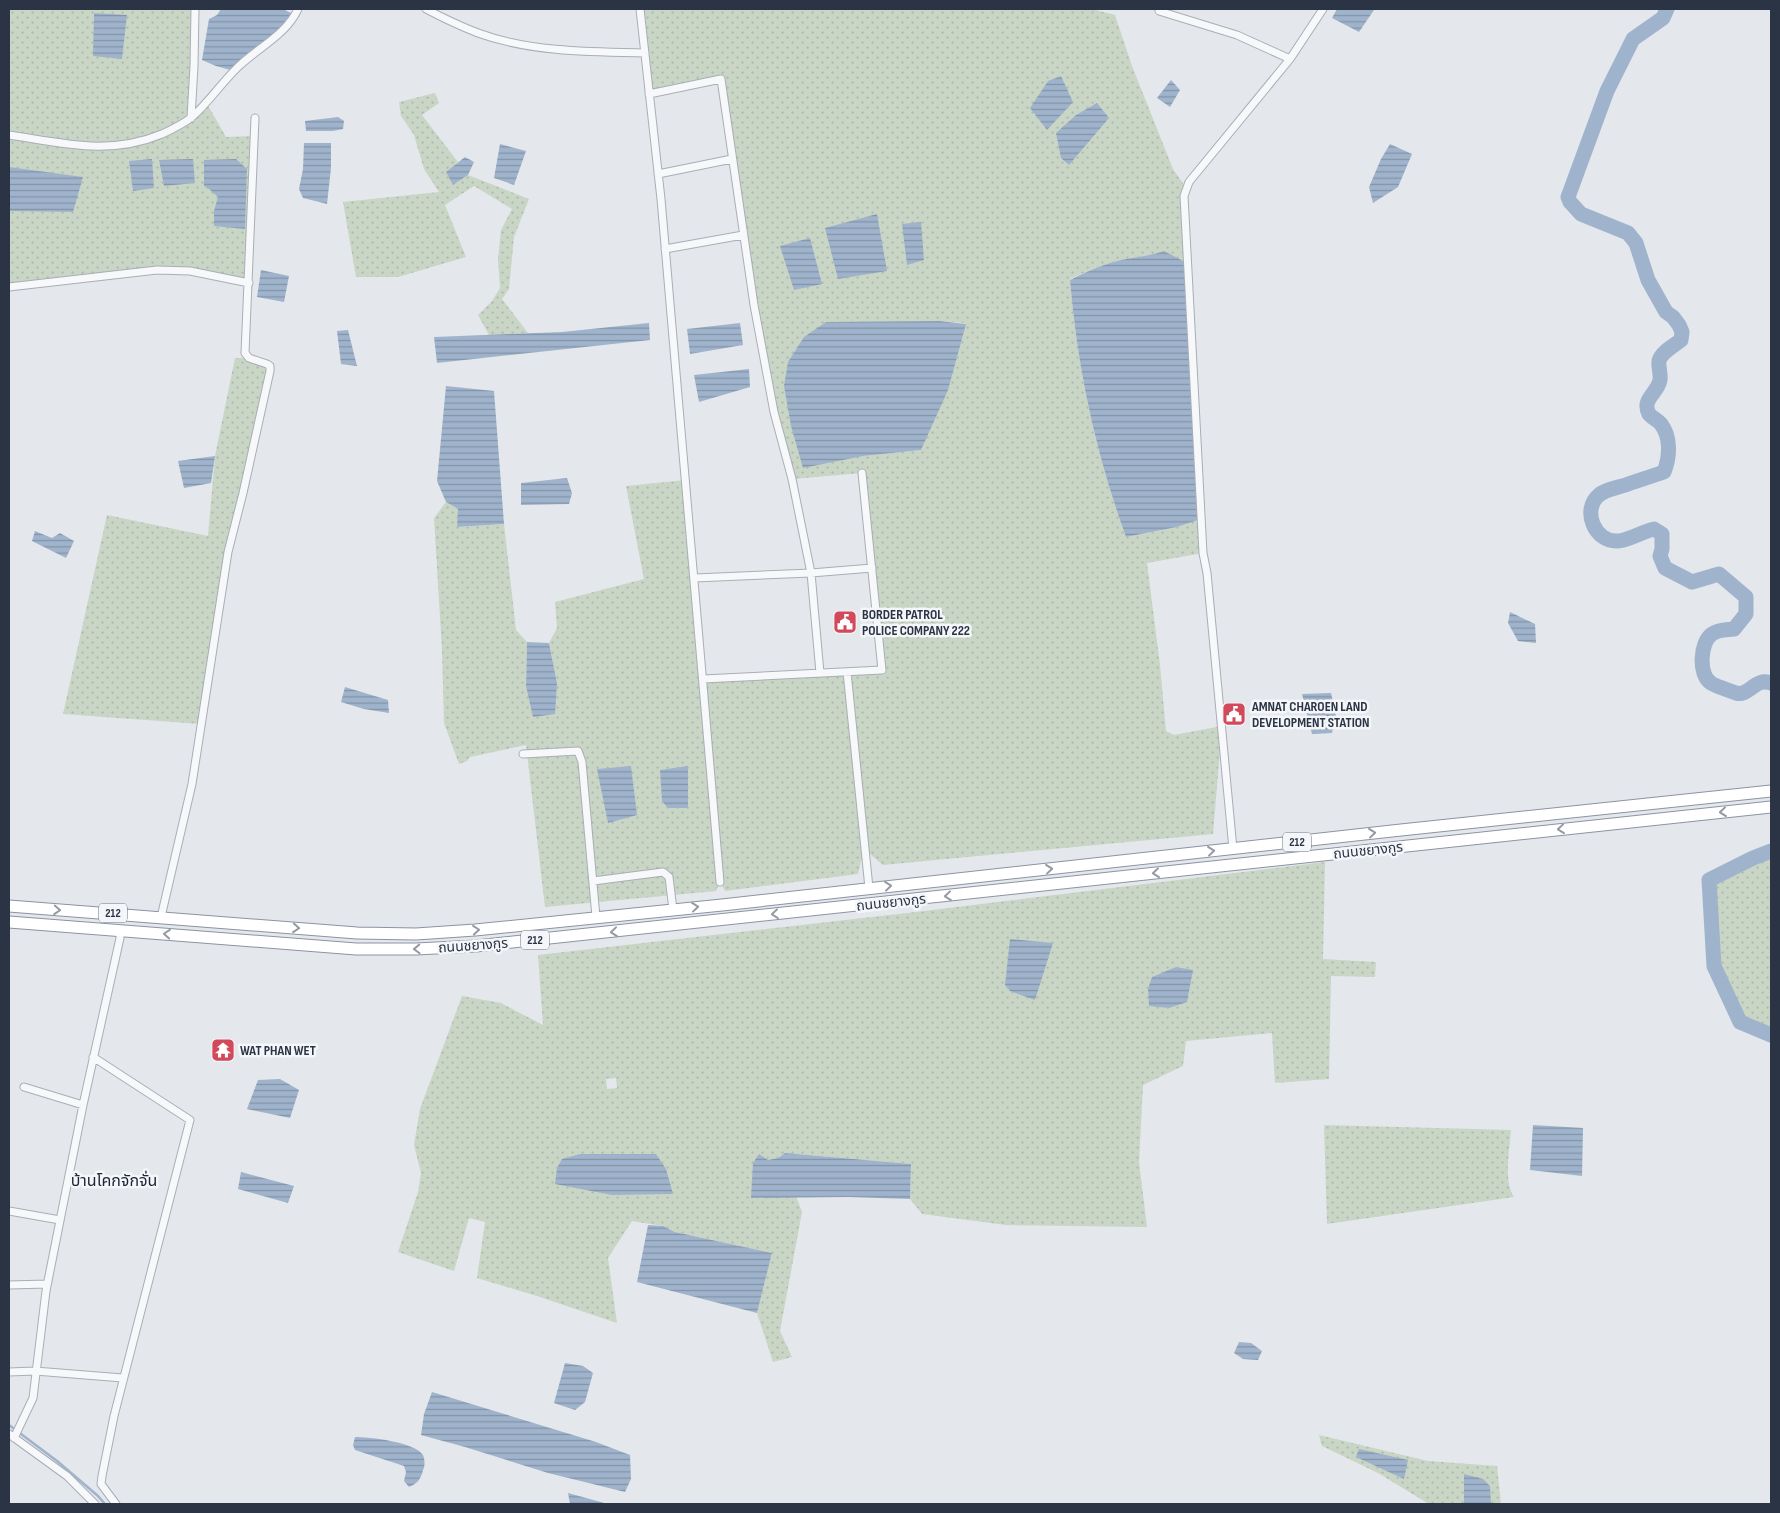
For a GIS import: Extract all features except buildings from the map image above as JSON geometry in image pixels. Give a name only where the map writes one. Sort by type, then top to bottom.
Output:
[{"type":"highway","name":"ถนนชยางกูร","points":[[9,906],[357,932],[416,934],[475,930],[673,910],[1771,792]]},
{"type":"highway","name":"ถนนชยางกูร","points":[[9,922],[356,949],[476,946],[1771,807]]},
{"type":"highway","points":[[822,893],[824,909]]},
{"type":"street","points":[[190,118],[194,66],[195,9]]},
{"type":"street","points":[[9,135],[100,147],[116,146],[149,139],[174,128],[190,118],[241,64],[283,31],[298,9]]},
{"type":"street","points":[[426,9],[480,34],[514,42],[553,48],[645,53]]},
{"type":"street","points":[[640,9],[665,250],[720,882]]},
{"type":"street","points":[[1233,849],[1211,612],[1203,553],[1184,196],[1189,182],[1290,60],[1324,9]]},
{"type":"street","points":[[1159,11],[1237,35],[1290,60]]},
{"type":"street","points":[[649,94],[721,80],[742,235],[774,412],[792,479],[811,572],[820,673]]},
{"type":"street","points":[[161,917],[192,784],[228,552],[270,371],[270,366],[249,358],[246,353],[255,118]]},
{"type":"street","points":[[658,174],[732,159]]},
{"type":"street","points":[[665,250],[742,235]]},
{"type":"street","points":[[9,288],[156,270],[190,271],[249,283]]},
{"type":"street","points":[[703,679],[882,670],[862,473]]},
{"type":"street","points":[[694,578],[872,568]]},
{"type":"street","points":[[847,672],[869,888]]},
{"type":"street","points":[[523,754],[578,751],[582,762],[596,917]]},
{"type":"street","points":[[593,881],[663,872],[669,877],[673,910]]},
{"type":"street","points":[[95,1504],[67,1476],[13,1436],[20,1427],[33,1398],[47,1284],[93,1057],[120,938],[120,930]]},
{"type":"street","points":[[93,1057],[190,1120],[114,1416],[101,1484],[116,1504]]},
{"type":"street","points":[[24,1087],[83,1105]]},
{"type":"street","points":[[9,1211],[60,1220]]},
{"type":"street","points":[[9,1285],[47,1284]]},
{"type":"street","points":[[9,1372],[36,1371],[124,1378]]},
{"type":"green space","points":[[9,9],[195,9],[191,117],[206,102],[226,137],[254,136],[249,283],[173,270],[9,287]]},
{"type":"green space","points":[[640,9],[1092,9],[1115,15],[1132,66],[1173,169],[1186,188],[1187,263],[1164,252],[1114,262],[1070,279],[1073,312],[1089,410],[1115,506],[1126,537],[1177,527],[1201,519],[1203,553],[1147,563],[1166,731],[1174,735],[1222,726],[1213,834],[883,865],[864,849],[858,874],[725,891],[720,882],[716,891],[545,907],[526,745],[470,757],[467,761],[459,764],[444,723],[442,650],[434,518],[446,502],[458,509],[458,527],[504,524],[516,630],[527,642],[526,686],[557,683],[549,643],[557,628],[555,602],[644,579],[626,486],[686,480],[703,679],[881,670],[862,473],[792,479],[774,412],[721,80],[649,94]],"holes":[[[940,321],[965,323],[921,450],[863,456],[888,322]]]},
{"type":"green space","points":[[435,93],[439,103],[422,115],[458,162],[447,172],[453,185],[468,175],[529,199],[514,237],[509,289],[502,299],[528,333],[489,335],[478,315],[492,301],[500,288],[498,259],[501,230],[512,209],[474,186],[445,205],[466,257],[398,277],[356,277],[343,202],[439,192],[424,169],[414,135],[401,116],[399,102]]},
{"type":"green space","points":[[235,358],[249,358],[270,366],[228,552],[201,724],[63,714],[107,515],[208,536],[215,456]]},
{"type":"green space","points":[[1771,851],[1771,1035],[1740,1022],[1714,966],[1709,880]]},
{"type":"green space","points":[[1325,862],[1323,959],[1376,962],[1375,977],[1331,976],[1329,1079],[1275,1083],[1272,1033],[1186,1041],[1183,1066],[1143,1085],[1139,1162],[1147,1227],[1006,1225],[922,1214],[910,1199],[911,1164],[785,1153],[778,1158],[768,1160],[751,1198],[796,1196],[802,1212],[780,1331],[792,1357],[773,1362],[757,1313],[772,1253],[675,1232],[663,1226],[632,1221],[608,1258],[617,1323],[477,1278],[485,1222],[469,1218],[454,1271],[398,1252],[418,1192],[421,1173],[414,1145],[420,1109],[462,996],[501,1003],[543,1025],[538,955],[916,912]],"holes":[[[616,1078],[617,1088],[607,1089],[606,1079]]]},
{"type":"green space","points":[[1324,1125],[1511,1130],[1508,1174],[1514,1197],[1327,1224]]},
{"type":"green space","points":[[1319,1435],[1428,1461],[1497,1466],[1501,1504],[1429,1504],[1378,1473],[1322,1446]]},
{"type":"water","points":[[221,9],[283,9],[295,15],[234,71],[202,60],[209,19],[217,15]]},
{"type":"water","points":[[1337,9],[1374,10],[1359,32],[1332,18]]},
{"type":"water","points":[[94,13],[127,15],[122,59],[93,56]]},
{"type":"water","points":[[1061,76],[1073,102],[1047,130],[1030,108],[1048,81]]},
{"type":"water","points":[[1171,80],[1180,90],[1170,107],[1157,98]]},
{"type":"water","points":[[1097,103],[1109,118],[1069,165],[1061,158],[1056,133],[1076,115]]},
{"type":"water","points":[[338,117],[344,121],[343,129],[306,131],[305,121]]},
{"type":"water","points":[[304,143],[331,143],[331,168],[327,204],[303,198],[299,189],[303,169]]},
{"type":"water","points":[[500,144],[526,151],[514,185],[494,178]]},
{"type":"water","points":[[1390,144],[1412,154],[1398,187],[1373,203],[1369,187],[1381,159]]},
{"type":"water","points":[[465,157],[474,162],[468,175],[453,185],[446,172]]},
{"type":"water","points":[[152,159],[154,188],[133,191],[129,161]]},
{"type":"water","points":[[193,159],[195,183],[164,186],[159,160]]},
{"type":"water","points":[[236,159],[247,169],[245,229],[214,226],[214,211],[218,197],[204,186],[204,160]]},
{"type":"water","points":[[9,167],[83,177],[73,212],[9,211]]},
{"type":"water","points":[[877,214],[887,271],[838,279],[825,228]]},
{"type":"water","points":[[921,222],[924,260],[907,265],[902,224]]},
{"type":"water","points":[[810,238],[822,284],[794,290],[780,246]]},
{"type":"water","points":[[1164,251],[1187,263],[1201,519],[1177,527],[1126,537],[1115,506],[1089,410],[1077,345],[1070,280],[1108,264]]},
{"type":"water","points":[[261,270],[289,276],[284,302],[257,297]]},
{"type":"water","points":[[940,321],[966,324],[948,390],[921,450],[863,456],[803,468],[791,426],[784,386],[788,362],[804,337],[826,322]]},
{"type":"water","points":[[649,323],[650,340],[437,363],[434,337],[562,332]]},
{"type":"water","points":[[740,323],[743,345],[690,354],[687,329]]},
{"type":"water","points":[[348,330],[357,366],[341,364],[337,331]]},
{"type":"water","points":[[749,369],[750,387],[699,402],[694,375]]},
{"type":"water","points":[[446,386],[494,391],[504,524],[457,527],[458,509],[446,502],[437,481]]},
{"type":"water","points":[[215,456],[211,483],[184,488],[178,461]]},
{"type":"water","points":[[567,478],[572,493],[569,504],[521,505],[521,483]]},
{"type":"water","points":[[35,531],[52,538],[60,533],[74,541],[66,558],[32,541]]},
{"type":"water","points":[[1510,612],[1535,624],[1536,643],[1518,641],[1508,623]]},
{"type":"water","points":[[527,642],[549,643],[557,683],[555,714],[533,717],[526,686]]},
{"type":"water","points":[[345,687],[388,700],[389,713],[364,709],[341,702]]},
{"type":"water","points":[[1331,693],[1336,716],[1332,733],[1312,734],[1302,694]]},
{"type":"water","points":[[631,766],[637,815],[608,823],[597,769]]},
{"type":"water","points":[[688,766],[688,808],[668,808],[662,801],[660,770]]},
{"type":"water","points":[[1010,939],[1053,943],[1035,1000],[1010,991],[1005,985]]},
{"type":"water","points":[[1176,967],[1193,970],[1187,1002],[1169,1008],[1149,1006],[1148,989],[1152,977]]},
{"type":"water","points":[[280,1079],[299,1090],[290,1118],[247,1109],[258,1080]]},
{"type":"water","points":[[1533,1125],[1583,1128],[1582,1176],[1530,1170]]},
{"type":"water","points":[[785,1153],[911,1164],[910,1199],[848,1197],[751,1198],[753,1163],[759,1154],[768,1160],[778,1158]]},
{"type":"water","points":[[580,1154],[656,1154],[666,1169],[673,1194],[612,1195],[555,1184],[557,1168],[562,1159]]},
{"type":"water","points":[[241,1172],[294,1186],[288,1203],[238,1189]]},
{"type":"water","points":[[648,1225],[663,1226],[675,1232],[772,1253],[757,1313],[637,1282]]},
{"type":"water","points":[[1239,1342],[1251,1343],[1262,1351],[1258,1360],[1243,1359],[1234,1353]]},
{"type":"water","points":[[565,1363],[583,1366],[593,1373],[585,1402],[575,1410],[554,1403]]},
{"type":"water","points":[[432,1392],[596,1442],[630,1455],[631,1479],[625,1492],[548,1473],[421,1435],[424,1414]]},
{"type":"water","points":[[355,1437],[391,1441],[418,1450],[423,1455],[424,1461],[420,1479],[409,1487],[404,1481],[406,1472],[404,1466],[355,1450],[353,1445]]},
{"type":"water","points":[[1359,1449],[1408,1460],[1404,1479],[1356,1457]]},
{"type":"water","points":[[1464,1474],[1483,1479],[1490,1486],[1491,1504],[1464,1504]]},
{"type":"water","points":[[568,1493],[608,1504],[570,1504]]},
{"type":"waterway","points":[[1667,9],[1663,18],[1633,39],[1607,91],[1568,197],[1581,214],[1628,233],[1636,243],[1648,280],[1666,312],[1673,317],[1682,332],[1681,340],[1660,358],[1659,385],[1647,404],[1649,414],[1661,424],[1667,435],[1669,447],[1664,472],[1609,489],[1602,493],[1594,501],[1591,517],[1597,531],[1603,537],[1610,540],[1622,541],[1654,529],[1662,534],[1660,556],[1665,568],[1692,582],[1719,574],[1746,597],[1746,614],[1734,629],[1717,631],[1708,638],[1702,658],[1704,673],[1711,683],[1736,693],[1745,692],[1761,683],[1771,683]]},
{"type":"waterway","points":[[1771,851],[1709,880],[1714,966],[1740,1022],[1771,1035]]},
{"type":"waterway","points":[[9,1425],[57,1461],[105,1504]]},
{"type":"place","name":"BORDER PATROL POLICE COMPANY 222","points":[[845,622]]},
{"type":"place","name":"AMNAT CHAROEN LAND DEVELOPMENT STATION","points":[[1234,714]]},
{"type":"place","name":"WAT PHAN WET","points":[[223,1050]]},
{"type":"district","name":"บ้านโคกจักจั่น","points":[[114,1180]]}]
